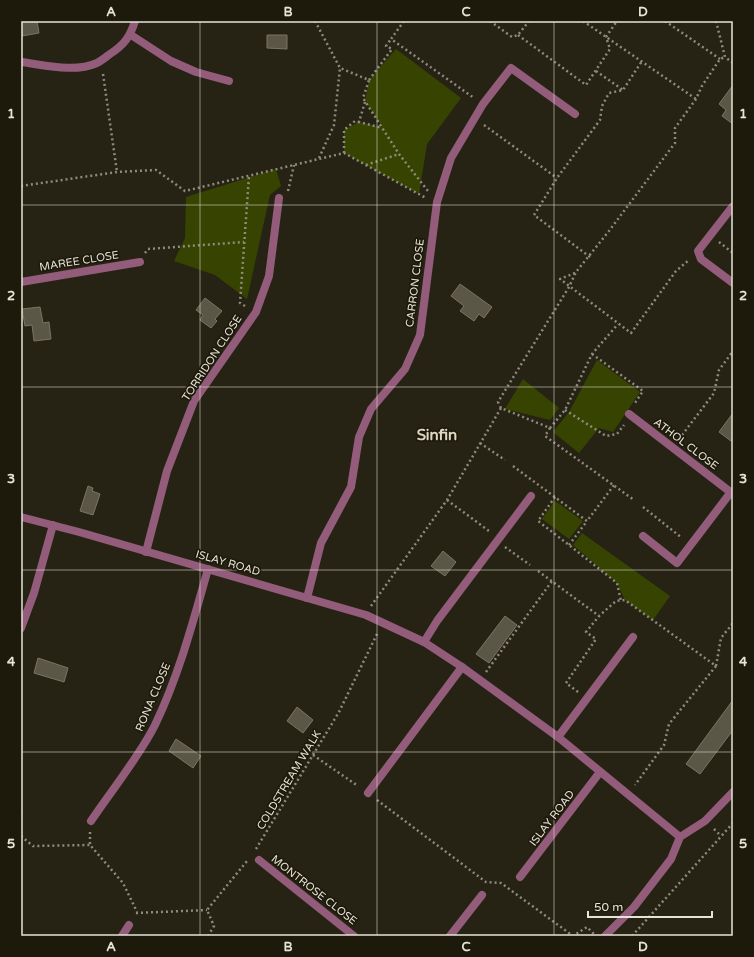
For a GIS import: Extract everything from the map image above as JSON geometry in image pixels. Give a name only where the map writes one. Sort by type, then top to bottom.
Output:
[{"type":"street","points":[[21,62],[68,68],[97,63],[119,48],[131,35],[134,21]]},
{"type":"street","points":[[131,35],[171,61],[196,72],[229,81]]},
{"type":"street","name":"CARRON CLOSE","points":[[307,598],[321,543],[351,487],[360,437],[371,409],[405,369],[420,335],[437,202],[452,158],[483,104],[511,68],[575,114]]},
{"type":"street","name":"TORRIDON CLOSE","points":[[146,552],[168,471],[194,401],[256,312],[269,276],[279,198]]},
{"type":"street","points":[[733,206],[698,251],[701,259],[733,283]]},
{"type":"street","name":"MAREE CLOSE","points":[[21,282],[140,262]]},
{"type":"street","name":"ATHOL CLOSE","points":[[631,416],[732,493],[677,563],[643,536]]},
{"type":"street","points":[[424,642],[437,621],[531,496]]},
{"type":"street","name":"ISLAY ROAD","points":[[21,517],[366,615],[424,642],[462,667],[558,737],[680,837]]},
{"type":"street","points":[[21,628],[34,593],[53,525]]},
{"type":"street","name":"RONA CLOSE","points":[[91,821],[144,745],[155,725],[172,684],[188,638],[208,569]]},
{"type":"street","points":[[558,737],[633,637]]},
{"type":"street","points":[[368,793],[462,667]]},
{"type":"street","name":"ISLAY ROAD","points":[[520,878],[600,772]]},
{"type":"street","points":[[605,936],[634,907],[671,859],[680,837],[705,821],[733,792]]},
{"type":"street","name":"MONTROSE CLOSE","points":[[259,860],[354,936]]},
{"type":"street","points":[[450,936],[482,894]]},
{"type":"street","points":[[122,936],[129,926]]},
{"type":"path","points":[[314,21],[340,68],[334,124],[319,159]]},
{"type":"path","points":[[404,21],[386,46],[392,49],[369,80],[363,98],[399,154],[437,202]]},
{"type":"path","points":[[490,21],[512,37],[518,35],[529,21]]},
{"type":"path","points":[[583,21],[696,100]]},
{"type":"path","points":[[606,37],[617,21]]},
{"type":"path","points":[[665,21],[720,59]]},
{"type":"path","points":[[716,21],[725,57],[733,63]]},
{"type":"path","points":[[518,35],[586,85],[610,49],[606,37]]},
{"type":"path","points":[[391,39],[483,104]]},
{"type":"path","points":[[550,428],[501,408],[498,402],[569,287],[576,272],[590,256],[675,143],[675,128],[696,100],[702,86],[720,59],[725,57]]},
{"type":"path","points":[[590,256],[534,215],[557,178],[600,120],[602,106],[609,93],[623,90],[642,61]]},
{"type":"path","points":[[97,63],[104,74],[117,172]]},
{"type":"path","points":[[340,68],[369,80]]},
{"type":"path","points":[[596,71],[623,90]]},
{"type":"path","points":[[359,122],[365,102]]},
{"type":"path","points":[[475,119],[557,178]]},
{"type":"path","points":[[344,153],[344,130],[355,121],[382,128]]},
{"type":"path","points":[[21,186],[117,172],[156,170],[185,191],[344,153],[419,194],[437,202]]},
{"type":"path","points":[[366,165],[399,154]]},
{"type":"path","points":[[279,198],[288,192],[294,165]]},
{"type":"path","points":[[249,176],[240,303],[256,312]]},
{"type":"path","points":[[710,236],[733,253]]},
{"type":"path","points":[[140,262],[148,249],[244,242]]},
{"type":"path","points":[[576,272],[560,280],[631,333],[676,271],[698,251]]},
{"type":"path","points":[[618,324],[592,354],[565,410],[545,436],[634,500]]},
{"type":"path","points":[[673,448],[714,393],[719,370],[733,351]]},
{"type":"path","points":[[565,410],[606,436],[617,434],[631,416],[643,391],[592,354]]},
{"type":"path","points":[[366,615],[374,600],[448,500],[501,408]]},
{"type":"path","points":[[480,443],[506,460]]},
{"type":"path","points":[[513,466],[587,521]]},
{"type":"path","points":[[569,545],[614,486]]},
{"type":"path","points":[[555,497],[538,521],[617,584],[621,601]]},
{"type":"path","points":[[448,500],[530,565]]},
{"type":"path","points":[[643,507],[691,545]]},
{"type":"path","points":[[538,571],[599,616]]},
{"type":"path","points":[[480,680],[552,582]]},
{"type":"path","points":[[587,699],[566,683],[596,639],[586,632],[599,616],[616,601],[625,600],[716,666]]},
{"type":"path","name":"COLDSTREAM WALK","points":[[254,853],[339,712],[382,622]]},
{"type":"path","points":[[628,794],[664,745],[669,724],[716,666],[721,638],[733,623]]},
{"type":"path","points":[[313,755],[368,793],[486,882],[501,884],[573,936],[587,927],[596,936]]},
{"type":"path","points":[[91,821],[90,845],[123,883],[137,912]]},
{"type":"path","points":[[632,936],[733,823]]},
{"type":"path","points":[[21,836],[33,846],[90,845]]},
{"type":"path","points":[[137,912],[207,910],[249,859]]},
{"type":"path","points":[[207,910],[214,926],[208,936]]},
{"type":"path","points":[[129,926],[137,912]]},
{"type":"green space","points":[[396,49],[461,98],[427,144],[419,194],[344,153],[344,130],[359,122],[382,127],[365,101],[369,80]]},
{"type":"green space","points":[[276,169],[281,186],[270,195],[247,299],[215,275],[174,261],[185,238],[186,197]]},
{"type":"green space","points":[[597,360],[640,392],[613,432],[599,428],[579,453],[553,432],[569,412]]},
{"type":"green space","points":[[523,379],[559,408],[550,420],[505,409]]},
{"type":"green space","points":[[555,501],[583,521],[569,539],[542,519]]},
{"type":"green space","points":[[582,533],[670,596],[653,620],[625,600],[617,583],[573,545]]},
{"type":"building","points":[[21,21],[37,21],[39,33],[22,36]]},
{"type":"building","points":[[267,35],[287,35],[287,49],[267,48]]},
{"type":"building","points":[[733,85],[733,124],[722,116],[726,110],[719,104]]},
{"type":"building","points":[[460,284],[492,307],[484,318],[479,314],[474,321],[460,311],[464,306],[451,296]]},
{"type":"building","points":[[205,298],[222,311],[215,319],[217,321],[211,328],[200,320],[203,315],[196,310]]},
{"type":"building","points":[[40,307],[43,323],[49,322],[51,339],[34,341],[32,325],[25,326],[22,309]]},
{"type":"building","points":[[733,413],[733,439],[731,441],[719,432]]},
{"type":"building","points":[[88,486],[93,488],[92,491],[100,494],[93,515],[80,511]]},
{"type":"building","points":[[443,551],[456,562],[445,576],[431,566]]},
{"type":"building","points":[[505,616],[517,625],[489,663],[476,654]]},
{"type":"building","points":[[38,658],[68,668],[64,682],[34,673]]},
{"type":"building","points":[[733,700],[733,730],[700,774],[686,764]]},
{"type":"building","points":[[297,707],[313,720],[303,733],[287,721]]},
{"type":"building","points":[[176,739],[201,756],[193,768],[169,751]]},
{"type":"district","name":"Sinfin","points":[[437,435]]}]
